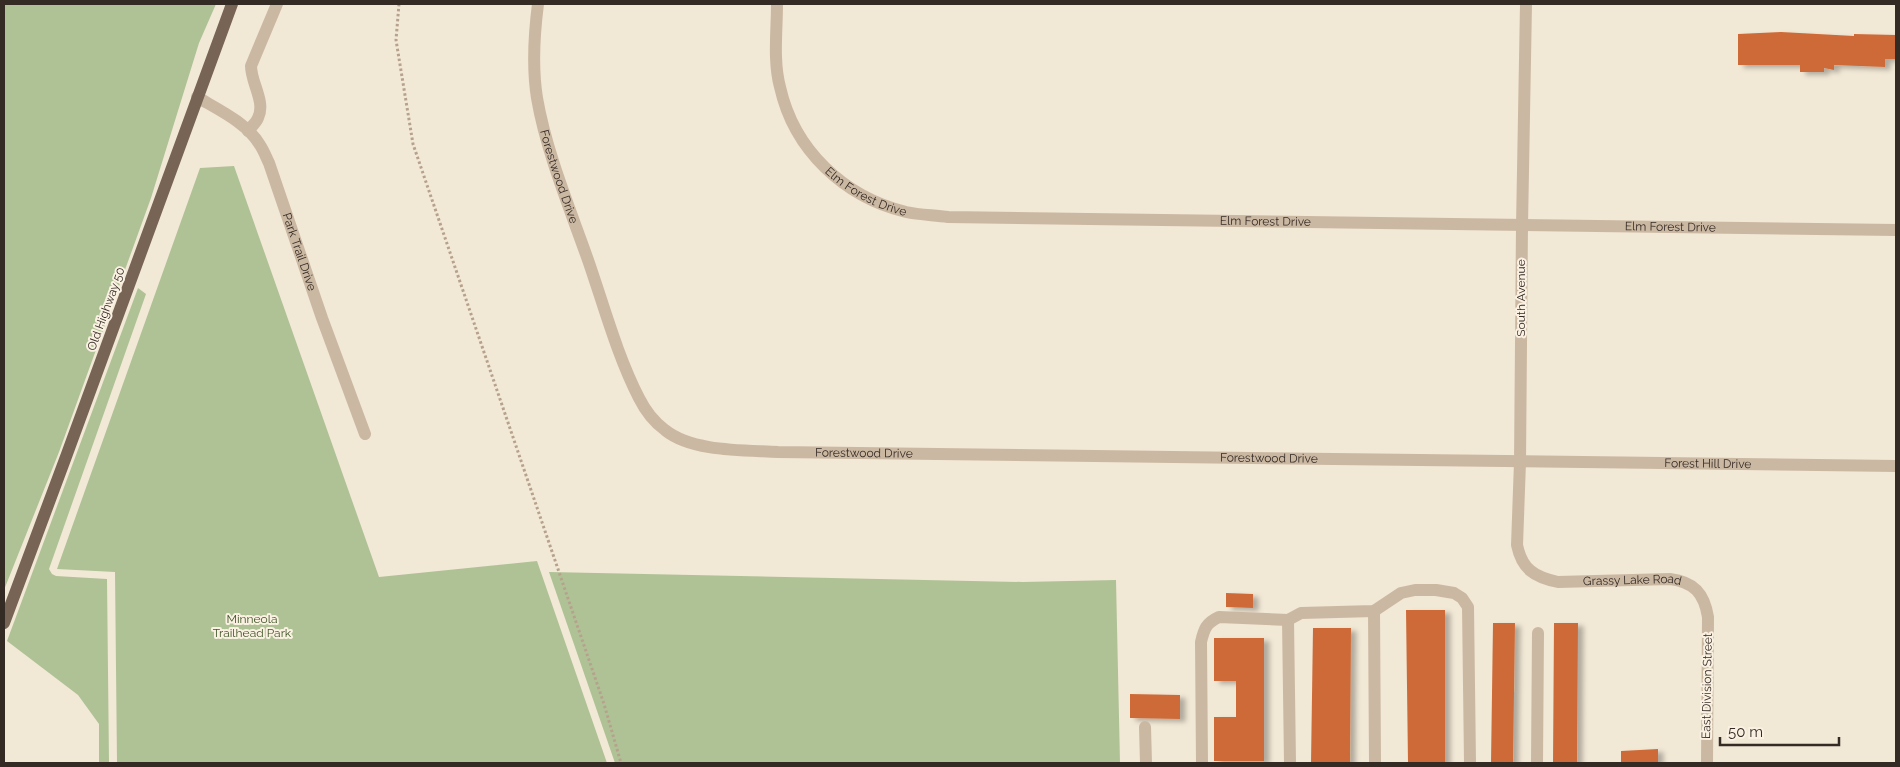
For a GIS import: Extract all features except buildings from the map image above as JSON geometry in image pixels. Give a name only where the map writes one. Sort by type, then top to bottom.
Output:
[{"type":"main road","name":"Old Highway 50","points":[[4,623],[68,454],[232,4]]},
{"type":"street","points":[[248,131],[258,119],[261,108],[251,73],[251,66],[277,4]]},
{"type":"street","name":"Forestwood Drive","points":[[538,4],[535,28],[534,70],[537,98],[564,191],[625,368],[650,416],[665,431],[678,438],[722,449],[778,452],[972,453],[1520,462]]},
{"type":"street","name":"Elm Forest Drive","points":[[777,4],[776,64],[780,87],[788,113],[799,135],[815,158],[835,178],[854,191],[878,203],[907,212],[948,217],[1896,230]]},
{"type":"street","name":"South Avenue","points":[[1526,4],[1520,462],[1516,545],[1519,556],[1526,567],[1545,579]]},
{"type":"street","name":"Park Trail Drive","points":[[197,97],[230,116],[260,144],[269,163],[322,318],[365,434]]},
{"type":"street","name":"Forest Hill Drive","points":[[1520,462],[1896,466]]},
{"type":"street","name":"Grassy Lake Road","points":[[1545,579],[1558,582],[1670,579],[1683,581],[1694,587],[1701,594],[1706,608]]},
{"type":"street","points":[[1202,763],[1201,642],[1204,629],[1211,621],[1218,617],[1288,620],[1301,613],[1374,611],[1400,593],[1415,590],[1436,590],[1454,593],[1462,598],[1468,607],[1470,763]]},
{"type":"street","name":"East Division Street","points":[[1706,608],[1708,617],[1707,763]]},
{"type":"street","points":[[1374,611],[1374,763]]},
{"type":"street","points":[[1288,620],[1290,763]]},
{"type":"street","points":[[1537,763],[1538,633]]},
{"type":"street","points":[[1145,728],[1146,763]]},
{"type":"path","points":[[399,4],[396,40],[413,144],[604,704],[621,763]]},
{"type":"green space","points":[[4,4],[216,4],[199,43],[151,198],[59,452],[4,590]]},
{"type":"green space","name":"Minneola Trailhead Park","points":[[234,166],[379,577],[537,561],[607,763],[117,763],[115,572],[57,569],[200,168]]},
{"type":"green space","points":[[138,288],[146,294],[49,569],[56,576],[107,579],[109,763],[99,763],[99,724],[78,695],[7,641]]},
{"type":"green space","points":[[549,572],[1023,582],[1116,580],[1120,763],[615,763]]}]
